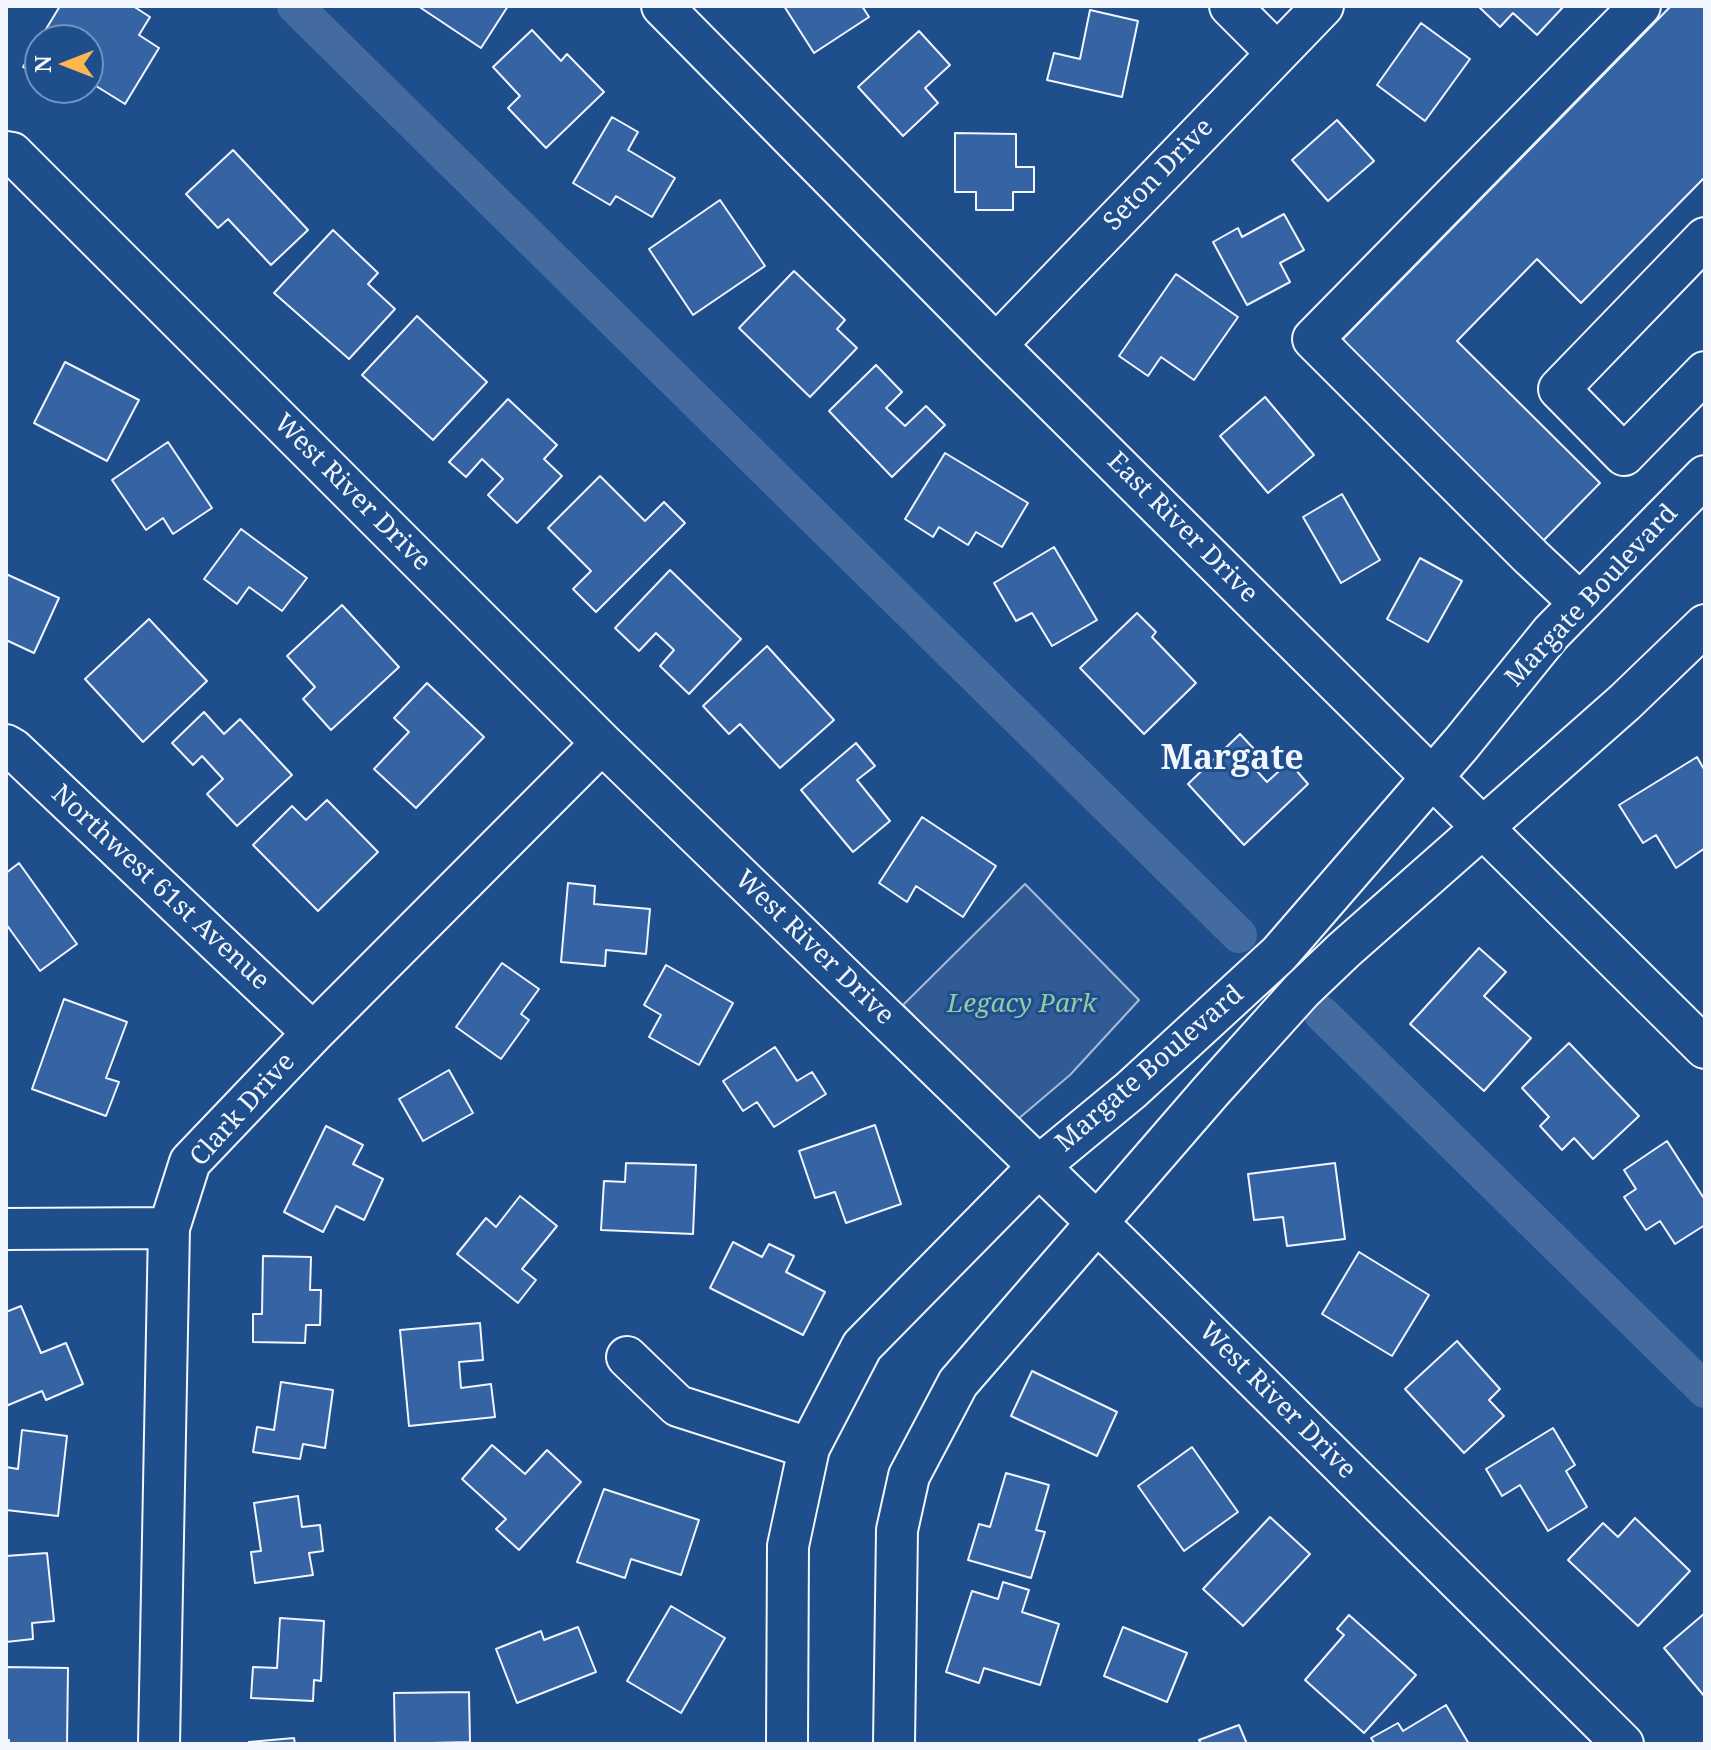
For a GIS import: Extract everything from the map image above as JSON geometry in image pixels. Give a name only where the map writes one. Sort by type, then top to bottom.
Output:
[{"type":"street","name":"East River Drive","points":[[662,6],[996,345],[1705,1048]]},
{"type":"street","points":[[1230,6],[1277,53]]},
{"type":"street","name":"Seton Drive","points":[[996,345],[1323,6]]},
{"type":"street","points":[[1580,603],[1313,339],[1640,6]]},
{"type":"street","name":"West River Drive","points":[[6,152],[12,153],[602,743],[1097,1222],[1623,1744]]},
{"type":"street","points":[[1705,238],[1559,389],[1624,455],[1705,372]]},
{"type":"street","name":"Margate Boulevard","points":[[787,1744],[788,1546],[809,1448],[862,1346],[1039,1166],[1131,1090],[1279,954],[1580,603],[1705,476]]},
{"type":"street","name":"Margate Boulevard","points":[[894,1744],[897,1530],[909,1476],[958,1383],[1302,990],[1625,702],[1705,625]]},
{"type":"street","name":"Clark Drive","points":[[159,1744],[169,1228],[190,1162],[313,1033],[602,743]]},
{"type":"street","name":"Northwest 61st Avenue","points":[[6,745],[313,1033]]},
{"type":"street","points":[[6,1229],[169,1228]]},
{"type":"street","points":[[627,1357],[678,1406],[809,1448]]},
{"type":"shaded area","name":"Legacy Park","points":[[1025,884],[1139,1000],[1070,1075],[1017,1120],[903,1005]]},
{"type":"building","points":[[60,6],[133,6],[150,17],[139,35],[159,48],[125,104],[104,91],[104,24],[49,24]]},
{"type":"building","points":[[418,6],[508,6],[481,48]]},
{"type":"building","points":[[784,6],[862,6],[869,17],[814,53]]},
{"type":"building","points":[[1478,6],[1564,6],[1537,35],[1513,13],[1500,27]]},
{"type":"building","points":[[1671,6],[1705,6],[1705,177],[1581,303],[1537,259],[1457,341],[1600,483],[1542,542],[1340,342]]},
{"type":"building","points":[[1090,10],[1138,21],[1122,97],[1047,80],[1054,53],[1080,59]]},
{"type":"building","points":[[1421,23],[1470,59],[1425,121],[1377,85]]},
{"type":"building","points":[[532,30],[561,61],[567,54],[604,92],[546,148],[508,108],[520,96],[493,67]]},
{"type":"building","points":[[919,31],[950,65],[925,88],[938,103],[903,136],[858,87]]},
{"type":"building","points":[[612,117],[638,132],[628,150],[675,178],[652,217],[616,196],[610,205],[573,183]]},
{"type":"building","points":[[1337,120],[1374,161],[1328,201],[1292,160]]},
{"type":"building","points":[[955,133],[1016,134],[1016,167],[1034,167],[1034,192],[1013,192],[1013,210],[976,210],[976,192],[955,192]]},
{"type":"building","points":[[233,150],[308,230],[271,265],[228,219],[218,228],[186,194]]},
{"type":"building","points":[[720,200],[765,266],[693,315],[649,249]]},
{"type":"building","points":[[1284,214],[1304,250],[1280,263],[1290,282],[1247,305],[1213,242],[1238,228],[1242,237]]},
{"type":"building","points":[[333,230],[378,273],[368,284],[395,309],[349,359],[274,293]]},
{"type":"building","points":[[794,271],[845,320],[837,329],[857,348],[810,397],[739,328]]},
{"type":"building","points":[[1176,274],[1238,317],[1194,380],[1161,357],[1148,376],[1119,356]]},
{"type":"building","points":[[417,316],[487,382],[433,440],[362,375]]},
{"type":"building","points":[[65,362],[139,400],[107,461],[34,423]]},
{"type":"building","points":[[876,365],[902,392],[886,408],[905,426],[926,406],[945,425],[892,477],[829,411]]},
{"type":"building","points":[[1265,397],[1314,455],[1268,493],[1220,436]]},
{"type":"building","points":[[508,399],[557,445],[544,459],[562,476],[517,523],[488,495],[503,479],[482,459],[466,477],[449,462]]},
{"type":"building","points":[[168,442],[212,508],[173,534],[163,518],[146,530],[112,480]]},
{"type":"building","points":[[945,453],[1028,503],[1002,547],[976,532],[968,545],[939,527],[933,537],[905,519]]},
{"type":"building","points":[[600,476],[645,521],[664,502],[685,523],[596,612],[573,589],[591,571],[548,528]]},
{"type":"building","points":[[1342,494],[1380,560],[1341,583],[1303,517]]},
{"type":"building","points":[[241,529],[307,578],[282,611],[249,587],[237,604],[204,579]]},
{"type":"building","points":[[1054,547],[1097,620],[1052,646],[1032,613],[1016,621],[994,583]]},
{"type":"building","points":[[1420,558],[1462,581],[1428,642],[1387,619]]},
{"type":"building","points":[[670,570],[741,639],[689,694],[660,666],[674,650],[656,633],[639,651],[615,628]]},
{"type":"building","points":[[6,574],[59,598],[34,653],[6,640]]},
{"type":"building","points":[[342,605],[399,667],[331,730],[303,699],[315,687],[287,656]]},
{"type":"building","points":[[1137,613],[1156,632],[1152,637],[1196,683],[1144,734],[1080,668]]},
{"type":"building","points":[[149,619],[207,681],[143,742],[85,679]]},
{"type":"building","points":[[767,646],[834,720],[780,768],[740,724],[729,734],[703,706]]},
{"type":"building","points":[[427,683],[484,737],[416,808],[374,769],[409,732],[394,718]]},
{"type":"building","points":[[204,712],[224,734],[240,719],[292,775],[237,826],[207,794],[223,779],[202,756],[193,765],[172,743]]},
{"type":"building","points":[[1240,734],[1254,749],[1244,757],[1267,782],[1289,762],[1308,784],[1244,845],[1188,784]]},
{"type":"building","points":[[856,743],[875,766],[857,780],[890,821],[853,852],[801,790]]},
{"type":"building","points":[[1697,757],[1705,771],[1705,848],[1676,868],[1656,835],[1643,843],[1619,805]]},
{"type":"building","points":[[327,800],[378,852],[318,911],[253,845],[292,806],[306,820]]},
{"type":"building","points":[[922,817],[996,866],[963,917],[916,886],[907,902],[879,883]]},
{"type":"building","points":[[19,863],[77,944],[40,971],[6,924],[6,873]]},
{"type":"building","points":[[568,883],[595,886],[594,904],[650,909],[646,954],[606,950],[605,966],[561,962]]},
{"type":"building","points":[[1479,948],[1506,972],[1484,996],[1531,1038],[1484,1091],[1410,1024]]},
{"type":"building","points":[[502,963],[539,989],[521,1014],[529,1020],[501,1059],[456,1027]]},
{"type":"building","points":[[666,965],[733,1003],[699,1065],[649,1037],[661,1015],[644,1005]]},
{"type":"building","points":[[64,999],[127,1022],[106,1078],[119,1082],[106,1116],[32,1089]]},
{"type":"building","points":[[1569,1043],[1639,1116],[1593,1159],[1574,1138],[1562,1150],[1540,1126],[1549,1117],[1522,1088]]},
{"type":"building","points":[[775,1047],[797,1081],[812,1072],[826,1094],[774,1127],[757,1102],[743,1111],[723,1081]]},
{"type":"building","points":[[449,1070],[473,1113],[423,1141],[399,1099]]},
{"type":"building","points":[[875,1125],[901,1204],[846,1223],[835,1192],[815,1198],[799,1151]]},
{"type":"building","points":[[326,1126],[363,1145],[353,1164],[383,1179],[364,1220],[336,1206],[323,1232],[284,1212]]},
{"type":"building","points":[[1667,1141],[1705,1200],[1705,1225],[1675,1244],[1660,1221],[1646,1230],[1624,1197],[1636,1189],[1624,1170]]},
{"type":"building","points":[[626,1163],[696,1165],[693,1234],[601,1230],[604,1181],[625,1182]]},
{"type":"building","points":[[1335,1163],[1345,1239],[1287,1246],[1283,1217],[1254,1220],[1248,1174]]},
{"type":"building","points":[[520,1196],[557,1226],[522,1269],[536,1280],[518,1303],[457,1254],[486,1218],[496,1227]]},
{"type":"building","points":[[733,1242],[762,1257],[769,1244],[794,1256],[786,1272],[825,1292],[803,1335],[710,1288]]},
{"type":"building","points":[[1359,1252],[1429,1295],[1392,1356],[1322,1314]]},
{"type":"building","points":[[263,1256],[311,1257],[310,1290],[321,1290],[320,1325],[306,1325],[305,1343],[253,1342],[253,1314],[262,1314]]},
{"type":"building","points":[[21,1306],[41,1353],[66,1343],[83,1384],[46,1400],[42,1391],[6,1406],[6,1312]]},
{"type":"building","points":[[480,1323],[483,1360],[459,1362],[461,1388],[491,1384],[495,1417],[409,1426],[400,1330]]},
{"type":"building","points":[[1457,1341],[1500,1389],[1489,1400],[1504,1416],[1464,1453],[1405,1389]]},
{"type":"building","points":[[1032,1371],[1117,1412],[1097,1456],[1011,1416]]},
{"type":"building","points":[[281,1382],[333,1390],[325,1448],[303,1444],[300,1459],[253,1452],[257,1427],[274,1430]]},
{"type":"building","points":[[1553,1428],[1575,1465],[1566,1471],[1587,1507],[1548,1531],[1520,1485],[1502,1496],[1486,1469]]},
{"type":"building","points":[[22,1430],[67,1436],[58,1516],[6,1510],[6,1467],[18,1469]]},
{"type":"building","points":[[492,1445],[525,1474],[547,1450],[581,1482],[519,1550],[496,1529],[506,1519],[462,1479]]},
{"type":"building","points":[[1192,1447],[1238,1512],[1184,1551],[1138,1486]]},
{"type":"building","points":[[1006,1473],[1049,1485],[1036,1530],[1045,1532],[1031,1578],[968,1560],[979,1524],[990,1527]]},
{"type":"building","points":[[604,1489],[699,1520],[681,1575],[631,1559],[625,1578],[577,1562]]},
{"type":"building","points":[[298,1496],[302,1527],[320,1525],[323,1551],[309,1553],[313,1575],[255,1583],[251,1552],[261,1551],[254,1503]]},
{"type":"building","points":[[1270,1517],[1310,1554],[1243,1626],[1203,1589]]},
{"type":"building","points":[[1635,1518],[1690,1571],[1638,1626],[1568,1560],[1603,1523],[1618,1537]]},
{"type":"building","points":[[47,1553],[54,1621],[32,1623],[33,1639],[6,1642],[6,1556]]},
{"type":"building","points":[[1003,1582],[1029,1590],[1022,1612],[1059,1624],[1040,1685],[984,1668],[979,1683],[946,1672],[972,1591],[998,1599]]},
{"type":"building","points":[[671,1606],[725,1638],[681,1713],[627,1681]]},
{"type":"building","points":[[1705,1613],[1705,1697],[1664,1648]]},
{"type":"building","points":[[1349,1615],[1416,1675],[1364,1733],[1305,1680],[1344,1635],[1337,1629]]},
{"type":"building","points":[[280,1618],[324,1621],[321,1681],[314,1680],[313,1701],[251,1698],[253,1667],[277,1668]]},
{"type":"building","points":[[578,1627],[596,1672],[517,1703],[496,1649],[541,1631],[544,1640]]},
{"type":"building","points":[[1123,1627],[1187,1653],[1167,1702],[1104,1676]]},
{"type":"building","points":[[6,1667],[68,1668],[67,1744],[9,1744],[6,1740]]},
{"type":"building","points":[[469,1692],[470,1742],[395,1744],[394,1693]]},
{"type":"building","points":[[1446,1705],[1469,1744],[1375,1744],[1371,1738],[1398,1723],[1403,1731]]},
{"type":"building","points":[[1239,1725],[1247,1744],[1201,1744],[1199,1740]]},
{"type":"building","points":[[294,1738],[295,1744],[249,1742]]},
{"type":"waterway","points":[[295,6],[1239,935]]},
{"type":"waterway","points":[[1322,1014],[1705,1390]]},
{"type":"district","name":"Margate","points":[[1232,759]]}]
